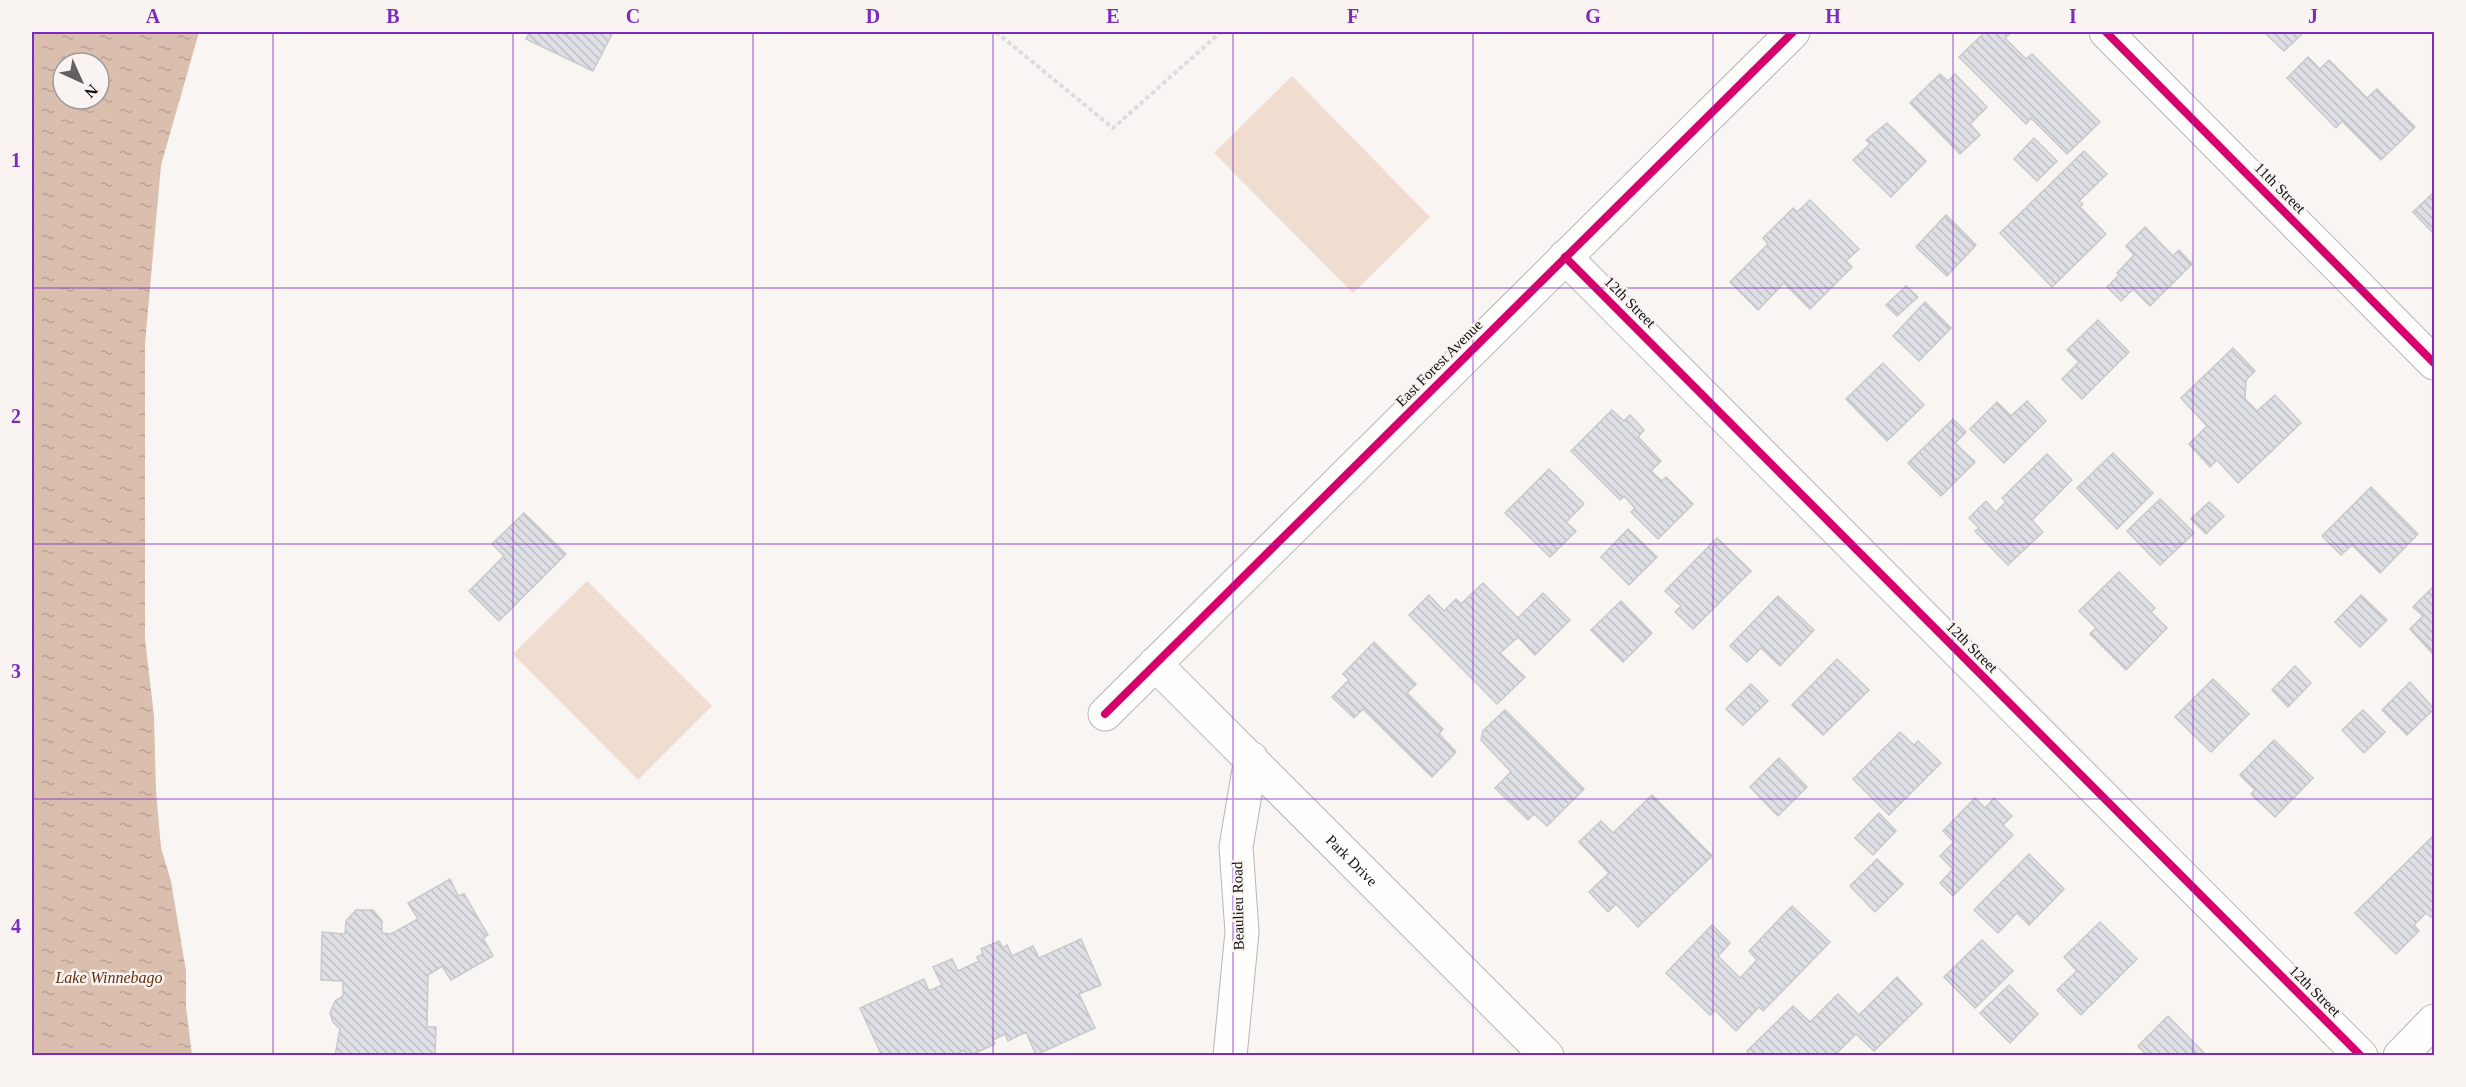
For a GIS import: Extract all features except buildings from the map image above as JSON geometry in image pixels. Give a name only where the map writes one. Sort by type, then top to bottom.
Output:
[{"type":"street","name":"East Forest Avenue","points":[[1105,714],[1793,32]]},
{"type":"street","name":"11th Street","points":[[2106,32],[2434,363]]},
{"type":"street","name":"12th Street","points":[[1565,257],[2361,1056]]},
{"type":"street","name":"Park Drive","points":[[1155,664],[1547,1056]]},
{"type":"street","name":"Beaulieu Road","points":[[1230,1056],[1242,932],[1236,847],[1251,758]]},
{"type":"street","points":[[2400,1056],[2434,1021]]},
{"type":"path","points":[[996,32],[1113,128],[1221,32]]},
{"type":"shaded area","points":[[1292,76],[1430,217],[1353,293],[1214,153]]},
{"type":"shaded area","points":[[587,581],[712,706],[638,780],[513,654]]},
{"type":"water","name":"Lake Winnebago","points":[[32,32],[199,32],[161,165],[145,344],[145,639],[154,716],[156,791],[161,848],[171,881],[186,971],[186,1007],[192,1055],[32,1055]]},
{"type":"cycle path","points":[[1105,714],[1793,32]]},
{"type":"cycle path","points":[[2106,32],[2434,363]]},
{"type":"cycle path","points":[[1565,257],[2361,1056]]}]
